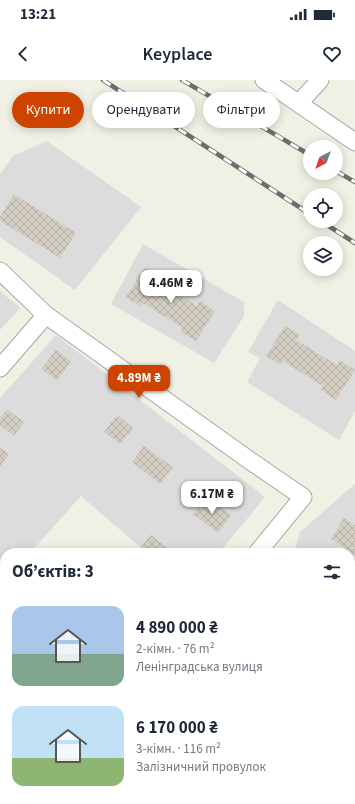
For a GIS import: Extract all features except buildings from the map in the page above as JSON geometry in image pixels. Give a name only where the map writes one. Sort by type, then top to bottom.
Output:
[{"type":"street","points":[[264,80],[355,142]]},
{"type":"street","points":[[300,104],[320,80]]},
{"type":"street","points":[[0,271],[46,315],[243,456],[304,497],[263,548]]},
{"type":"street","points":[[0,368],[46,315]]},
{"type":"shaded area","points":[[47,141],[141,207],[75,290],[0,237],[0,174],[13,156]]},
{"type":"shaded area","points":[[143,244],[244,302],[244,316],[214,363],[111,304]]},
{"type":"shaded area","points":[[0,291],[20,308],[0,330]]},
{"type":"shaded area","points":[[278,300],[355,351],[355,411],[339,440],[247,382],[260,358],[248,352]]},
{"type":"shaded area","points":[[56,335],[265,497],[223,548],[141,548],[81,496],[34,548],[0,548],[0,398]]},
{"type":"shaded area","points":[[355,484],[355,548],[295,548],[300,532]]},
{"type":"railway","points":[[103,80],[303,209]]},
{"type":"railway","points":[[182,80],[303,151]]},
{"type":"railway","points":[[343,175],[355,182]]},
{"type":"railway","points":[[332,228],[355,243]]}]
